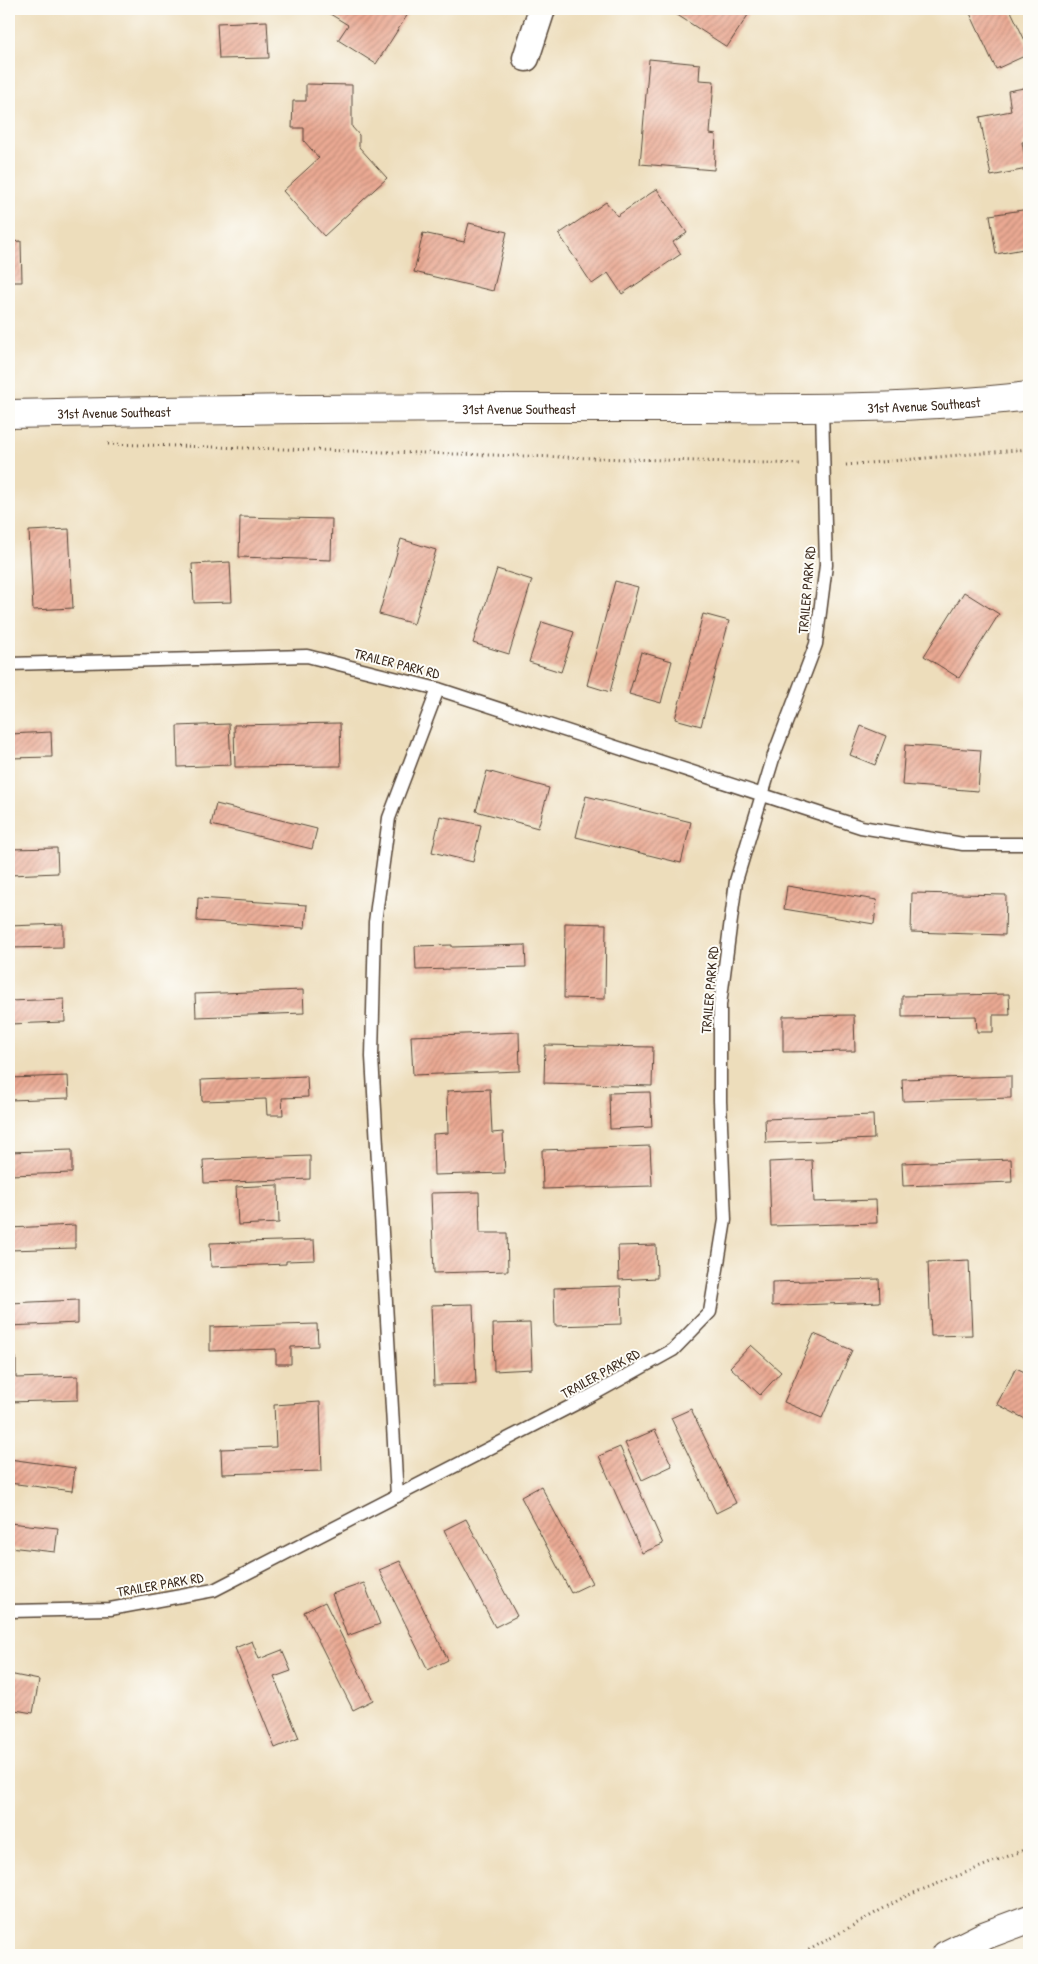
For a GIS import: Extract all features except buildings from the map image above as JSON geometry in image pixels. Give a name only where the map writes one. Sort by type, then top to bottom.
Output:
[{"type":"street","points":[[526,58],[542,9]]},
{"type":"street","name":"31st Avenue Southeast","points":[[9,414],[287,408],[822,407],[968,403],[1029,396]]},
{"type":"street","points":[[946,1955],[986,1935],[1029,1919]]},
{"type":"lane","name":"TRAILER PARK RD","points":[[9,1611],[110,1608],[214,1590],[583,1400],[673,1350],[710,1312],[725,1220],[720,1100],[720,1005],[736,880],[775,752],[816,644],[826,565],[822,407]]},
{"type":"lane","name":"TRAILER PARK RD","points":[[9,664],[307,656],[438,689],[861,827],[963,844],[1029,844]]},
{"type":"lane","points":[[397,1496],[372,1057],[375,922],[389,818],[438,689]]},
{"type":"path","points":[[100,443],[846,465],[1029,449]]},
{"type":"path","points":[[800,1955],[906,1896],[1029,1848]]}]
